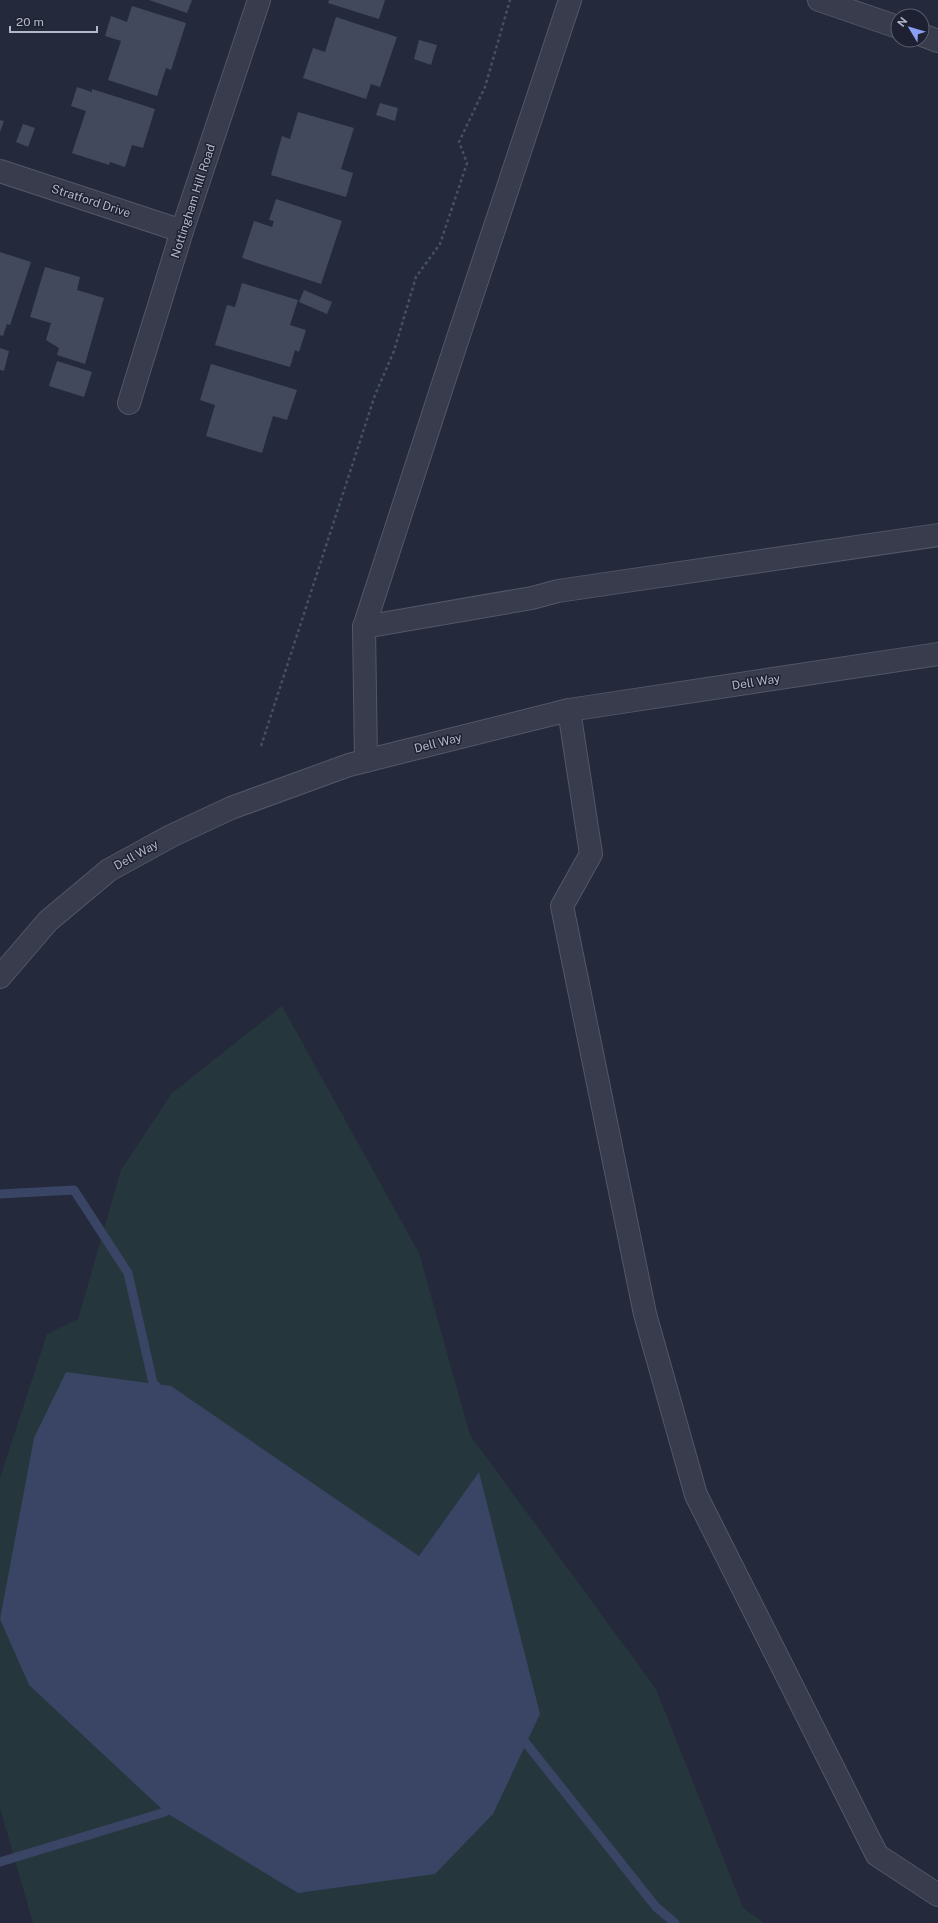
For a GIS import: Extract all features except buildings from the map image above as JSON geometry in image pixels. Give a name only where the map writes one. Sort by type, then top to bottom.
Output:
[{"type":"street","name":"Nottingham Hill Road","points":[[129,404],[182,231],[259,0]]},
{"type":"street","points":[[366,761],[364,627],[454,347],[570,0]]},
{"type":"street","points":[[819,0],[890,24]]},
{"type":"street","name":"Stratford Drive","points":[[0,171],[182,231]]},
{"type":"street","points":[[364,627],[532,598],[558,591],[938,535]]},
{"type":"street","name":"Dell Way","points":[[0,977],[48,921],[109,870],[171,836],[231,808],[349,765],[569,710],[938,654]]},
{"type":"street","points":[[569,710],[591,854],[562,906],[645,1314],[696,1495],[877,1855],[938,1895]]},
{"type":"path","points":[[261,746],[375,394],[394,351],[416,277],[440,244],[467,163],[459,142],[484,87],[510,0]]},
{"type":"shaded area","points":[[282,1006],[419,1253],[470,1435],[656,1689],[743,1908],[764,1923],[33,1923],[0,1808],[0,1478],[47,1334],[78,1319],[121,1170],[172,1093]]},
{"type":"water","points":[[66,1372],[171,1386],[419,1556],[479,1472],[540,1714],[493,1814],[435,1874],[298,1893],[165,1812],[29,1685],[0,1619],[34,1438]]},
{"type":"waterway","points":[[0,1194],[74,1190],[128,1273],[153,1383],[162,1392]]},
{"type":"waterway","points":[[518,1736],[526,1743],[656,1907],[675,1923]]},
{"type":"waterway","points":[[0,1862],[165,1812],[174,1803]]}]
